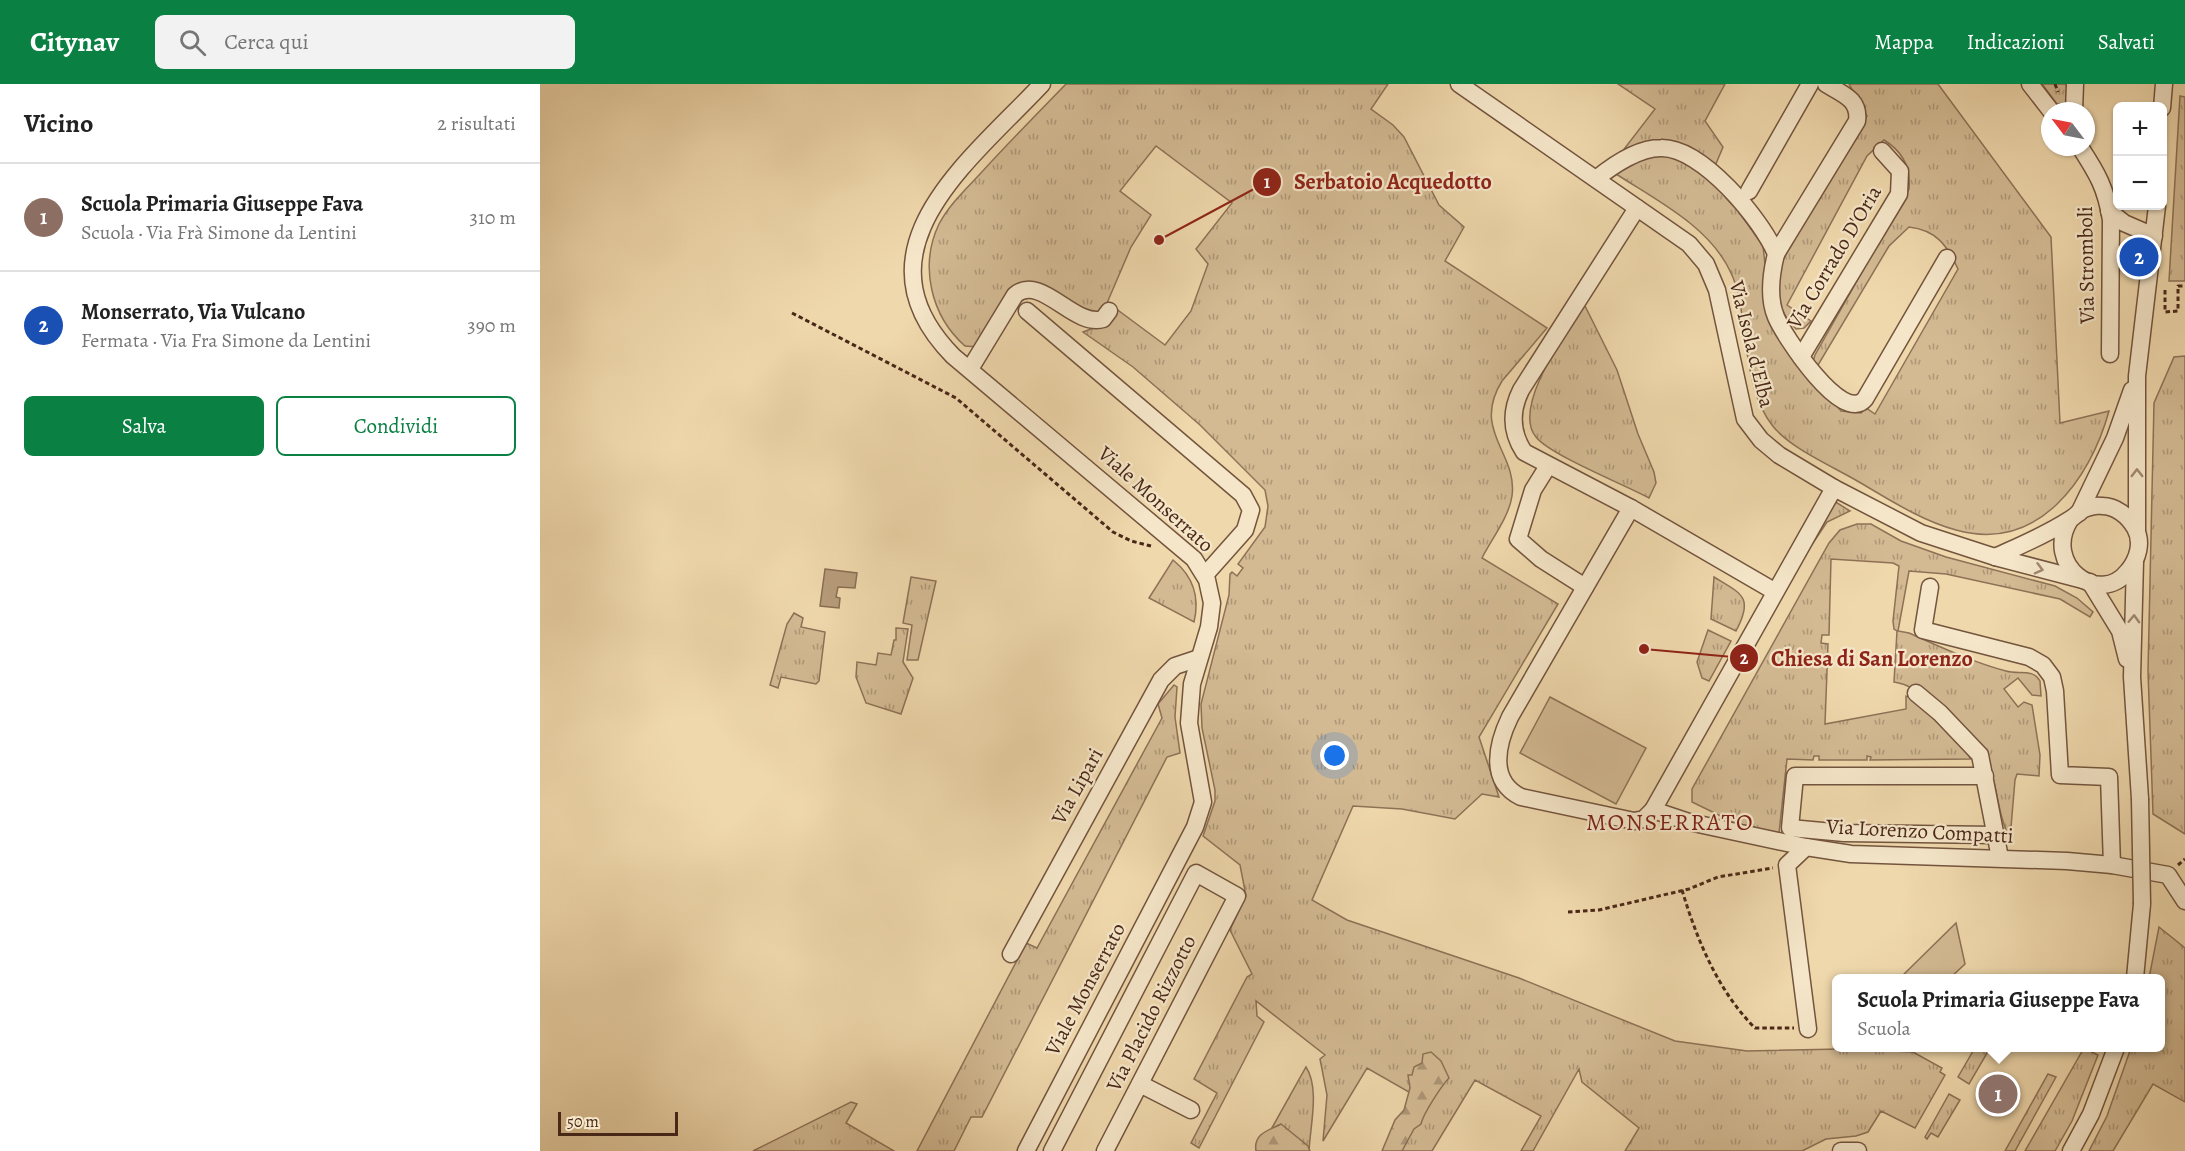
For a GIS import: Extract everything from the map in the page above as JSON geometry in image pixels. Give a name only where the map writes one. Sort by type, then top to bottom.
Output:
[{"type":"street","name":"Viale Monserrato","points":[[1026,1151],[1195,827],[1203,801],[1190,723],[1192,684],[1212,603],[1205,575],[1185,550],[953,356],[933,333],[920,305],[914,275],[916,243],[927,212],[962,170],[1042,84]]},
{"type":"street","name":"Via Isola d'Elba","points":[[1459,84],[1689,244],[1706,264],[1725,315],[1745,419],[1761,440],[1779,455],[1834,488],[1921,533],[1995,557],[2086,581]]},
{"type":"street","points":[[1749,191],[1810,84]]},
{"type":"street","points":[[1826,84],[1853,100],[1858,111],[1857,121],[1776,254],[1771,287],[1777,318],[1801,357],[1842,402],[1851,406],[1859,405],[1947,258]]},
{"type":"street","points":[[2030,84],[2044,102]]},
{"type":"street","points":[[2074,102],[2075,84]]},
{"type":"street","points":[[2163,102],[2164,84]]},
{"type":"street","points":[[1596,179],[1608,168],[1649,149],[1675,150],[1701,164],[1732,190],[1750,211],[1776,254]]},
{"type":"street","name":"Via Corrado D'Oria","points":[[1801,357],[1899,194],[1900,171],[1882,151]]},
{"type":"street","name":"Via Stromboli","points":[[2087,156],[2110,185],[2109,354]]},
{"type":"street","points":[[1637,208],[1516,399],[1512,418],[1519,445],[1524,452],[1548,466],[1631,508],[1774,591]]},
{"type":"street","points":[[2135,974],[2142,904],[2140,799],[2132,677],[2135,561],[2139,547],[2137,531],[2137,376],[2157,210]]},
{"type":"street","points":[[2109,211],[2124,223],[2154,236]]},
{"type":"street","points":[[970,369],[1015,295],[1024,289],[1035,290],[1092,321],[1102,319],[1109,311]]},
{"type":"street","points":[[1027,311],[1243,495],[1251,510],[1245,530],[1205,575]]},
{"type":"street","points":[[2135,561],[2126,574],[2114,582],[2098,584],[2086,581],[2071,571],[2063,558],[2061,543],[2115,438],[2137,376]]},
{"type":"street","points":[[1548,466],[1533,490],[1518,539],[1540,559],[1585,587]]},
{"type":"street","points":[[1631,508],[1504,729],[1498,754],[1499,774],[1507,787],[1521,797],[1634,821],[1644,819],[1653,810],[1774,591],[1834,488]]},
{"type":"street","points":[[1995,557],[2074,517],[2087,508],[2102,506],[2117,509],[2129,518],[2137,531]]},
{"type":"street","points":[[2086,581],[2120,631],[2132,677]]},
{"type":"street","points":[[1930,586],[1923,630],[2029,657],[2048,670],[2055,691],[2060,775],[2109,777],[2112,865]]},
{"type":"street","name":"Via Lipari","points":[[1011,954],[1161,680],[1175,666],[1200,658]]},
{"type":"street","points":[[1916,693],[1929,702],[1972,744],[1980,755],[2000,858]]},
{"type":"street","points":[[1984,776],[1795,776],[1790,828],[1844,832],[1994,835]]},
{"type":"street","name":"Via Lorenzo Compatti","points":[[1653,810],[1689,822],[1806,847],[1851,854],[2000,858],[2112,865],[2168,875],[2185,901]]},
{"type":"street","points":[[1806,847],[1787,865],[1808,1027]]},
{"type":"street","name":"Via Placido Rizzotto","points":[[1052,1151],[1196,873],[1237,896],[1105,1151]]},
{"type":"street","points":[[2071,1151],[2091,1114],[2114,1052]]},
{"type":"street","points":[[1140,1084],[1191,1110]]},
{"type":"street","points":[[1841,1151],[1858,1151]]},
{"type":"path","points":[[2178,311],[2178,286],[2185,286]]},
{"type":"path","points":[[792,313],[956,398],[1113,532],[1131,541],[1156,547]]},
{"type":"path","points":[[1568,912],[1599,910],[1682,890],[1718,877],[1787,865]]},
{"type":"path","points":[[1682,890],[1696,937],[1739,1012],[1755,1028],[1808,1027]]},
{"type":"green space","points":[[1066,84],[1388,84],[1371,109],[1393,125],[1404,137],[1439,205],[1464,227],[1445,261],[1547,328],[1502,381],[1494,399],[1491,414],[1493,428],[1509,467],[1512,496],[1504,520],[1482,558],[1558,604],[1479,737],[1499,797],[1482,794],[1455,819],[1402,809],[1353,806],[1312,900],[1347,920],[1519,978],[1675,1041],[1747,1051],[1832,1049],[1832,1052],[1913,1052],[1942,1068],[1940,1072],[1945,1075],[1915,1128],[1881,1111],[1868,1132],[1856,1136],[1826,1139],[1802,1151],[1625,1151],[1639,1128],[1582,1082],[1579,1069],[1533,1151],[1521,1151],[1541,1116],[1475,1080],[1432,1151],[1384,1151],[1416,1096],[1367,1068],[1323,1141],[1327,1095],[1320,1059],[1325,1055],[1256,1001],[1257,1016],[1264,1022],[1199,1148],[1191,1143],[1217,1093],[1194,1079],[1247,977],[1252,974],[1230,930],[1246,896],[1240,865],[1203,836],[1215,801],[1215,790],[1202,728],[1201,704],[1229,595],[1230,574],[1232,572],[1237,576],[1243,568],[1238,564],[1265,527],[1268,506],[1265,490],[1200,425],[1133,367],[1083,332],[1102,325],[1115,308],[1165,345],[1191,311],[1208,264],[1196,249],[1232,203],[1156,146],[1120,191],[1151,215],[1131,247],[1104,310],[1093,316],[1026,284],[978,347],[965,346],[944,320],[932,290],[929,273],[933,240],[948,210]]},
{"type":"green space","points":[[1618,84],[1725,84],[1705,121],[1723,147],[1715,166],[1690,148],[1618,157],[1655,109]]},
{"type":"green space","points":[[1849,84],[1938,84],[2051,237],[2060,423],[2109,411],[2089,462],[2074,485],[2056,505],[2035,521],[2012,531],[1985,534],[1943,526],[1906,509],[1789,442],[1772,425],[1756,395],[1737,289],[1722,256],[1680,215],[1613,172],[1623,165],[1664,153],[1695,167],[1727,196],[1763,246],[1772,326],[1841,411],[1861,413],[1866,408],[1875,414],[1958,269],[1940,240],[1926,231],[1909,227],[1889,246],[1818,365],[1827,383],[1813,361],[1815,355],[1909,189],[1907,167],[1904,161],[1896,149],[1884,140],[1867,156],[1787,305],[1811,321],[1804,328],[1796,329],[1784,314],[1779,299],[1781,263],[1867,116]]},
{"type":"green space","points":[[2042,84],[2067,84],[2066,102],[2056,102]]},
{"type":"green space","points":[[2180,96],[2185,97],[2185,281],[2169,281]]},
{"type":"green space","points":[[1584,304],[1617,370],[1638,434],[1654,472],[1656,483],[1649,498],[1556,452],[1536,437],[1530,424],[1531,407],[1545,369]]},
{"type":"green space","points":[[2185,356],[2185,834],[2153,814],[2148,671],[2154,403],[2174,357]]},
{"type":"green space","points":[[1834,501],[1850,511],[1827,522],[1801,561]]},
{"type":"green space","points":[[1857,524],[1871,524],[1901,541],[1946,557],[2055,586],[2077,598],[2093,612],[2090,617],[2060,599],[1946,574],[1909,571],[1898,631],[1909,633],[1993,667],[2033,675],[2040,681],[2041,696],[2032,695],[2018,678],[2004,689],[2018,707],[2024,702],[2032,705],[2040,755],[2039,776],[2017,774],[2010,839],[2005,829],[1985,754],[1955,722],[1931,701],[1919,692],[1894,682],[1897,631],[1894,629],[1893,621],[1899,566],[1893,563],[1831,559],[1829,635],[1822,635],[1821,643],[1828,644],[1825,724],[1906,709],[1906,696],[1921,702],[1968,751],[1970,759],[1870,760],[1871,757],[1867,756],[1867,760],[1819,760],[1819,756],[1814,756],[1813,760],[1787,759],[1779,833],[1735,823],[1692,802],[1692,789],[1829,543],[1840,530]]},
{"type":"green space","points":[[1173,560],[1186,573],[1193,588],[1196,604],[1194,622],[1149,598]]},
{"type":"green space","points":[[911,577],[936,581],[918,660],[907,660],[912,625],[903,623]]},
{"type":"green space","points":[[1714,577],[1732,588],[1742,598],[1744,611],[1736,631],[1711,619]]},
{"type":"green space","points":[[794,613],[803,618],[801,627],[825,632],[819,681],[816,684],[781,677],[778,688],[770,685],[787,624]]},
{"type":"green space","points":[[896,628],[908,629],[903,662],[913,678],[901,714],[866,703],[856,677],[857,662],[876,665],[878,653],[891,655],[894,640],[896,640]]},
{"type":"green space","points":[[1708,630],[1731,641],[1709,681],[1702,678],[1697,662]]},
{"type":"green space","points":[[1174,685],[1177,687],[1175,717],[1180,753],[1167,757],[982,1117],[971,1117],[954,1151],[917,1151],[1026,943],[1037,948],[1162,718],[1158,704]]},
{"type":"green space","points":[[1550,697],[1646,748],[1616,804],[1520,753]]},
{"type":"green space","points":[[1956,923],[1965,964],[1954,974],[1904,974]]},
{"type":"green space","points":[[2159,927],[2185,948],[2185,1102],[2153,1084],[2113,1151],[2089,1151],[2107,1116],[2130,1052],[2165,1052],[2165,974],[2150,974]]},
{"type":"green space","points":[[1431,1052],[1441,1061],[1449,1078],[1433,1100],[1421,1124],[1414,1129],[1402,1151],[1382,1151],[1395,1120],[1404,1110],[1410,1088],[1408,1075],[1412,1075],[1414,1067],[1422,1063],[1423,1054]]},
{"type":"green space","points":[[1972,1052],[1988,1052],[1969,1084],[1958,1077]]},
{"type":"green space","points":[[2082,1052],[2092,1052],[2098,1055],[2072,1121],[2055,1151],[2025,1151]]},
{"type":"green space","points":[[1306,1067],[1313,1086],[1309,1151],[1259,1151]]},
{"type":"green space","points":[[2048,1074],[2056,1077],[2015,1151],[2005,1151]]},
{"type":"green space","points":[[1949,1094],[1960,1100],[1938,1137],[1931,1133],[1927,1139],[1925,1137]]},
{"type":"green space","points":[[851,1102],[857,1104],[846,1123],[894,1151],[753,1151]]},
{"type":"green space","points":[[1281,1124],[1308,1146],[1310,1151],[1256,1151],[1257,1140],[1260,1136]]},
{"type":"shaded area","points":[[825,569],[857,573],[855,588],[838,587],[836,597],[840,598],[839,608],[820,606]]},
{"type":"place","name":"Serbatoio Acquedotto","points":[[1159,240]]},
{"type":"place","name":"Monserrato, Via Vulcano","points":[[2139,257]]},
{"type":"place","name":"Chiesa di San Lorenzo","points":[[1644,649]]},
{"type":"place","name":"Scuola Primaria Giuseppe Fava","points":[[1998,1094]]},
{"type":"district","name":"MONSERRATO","points":[[1670,822]]}]
